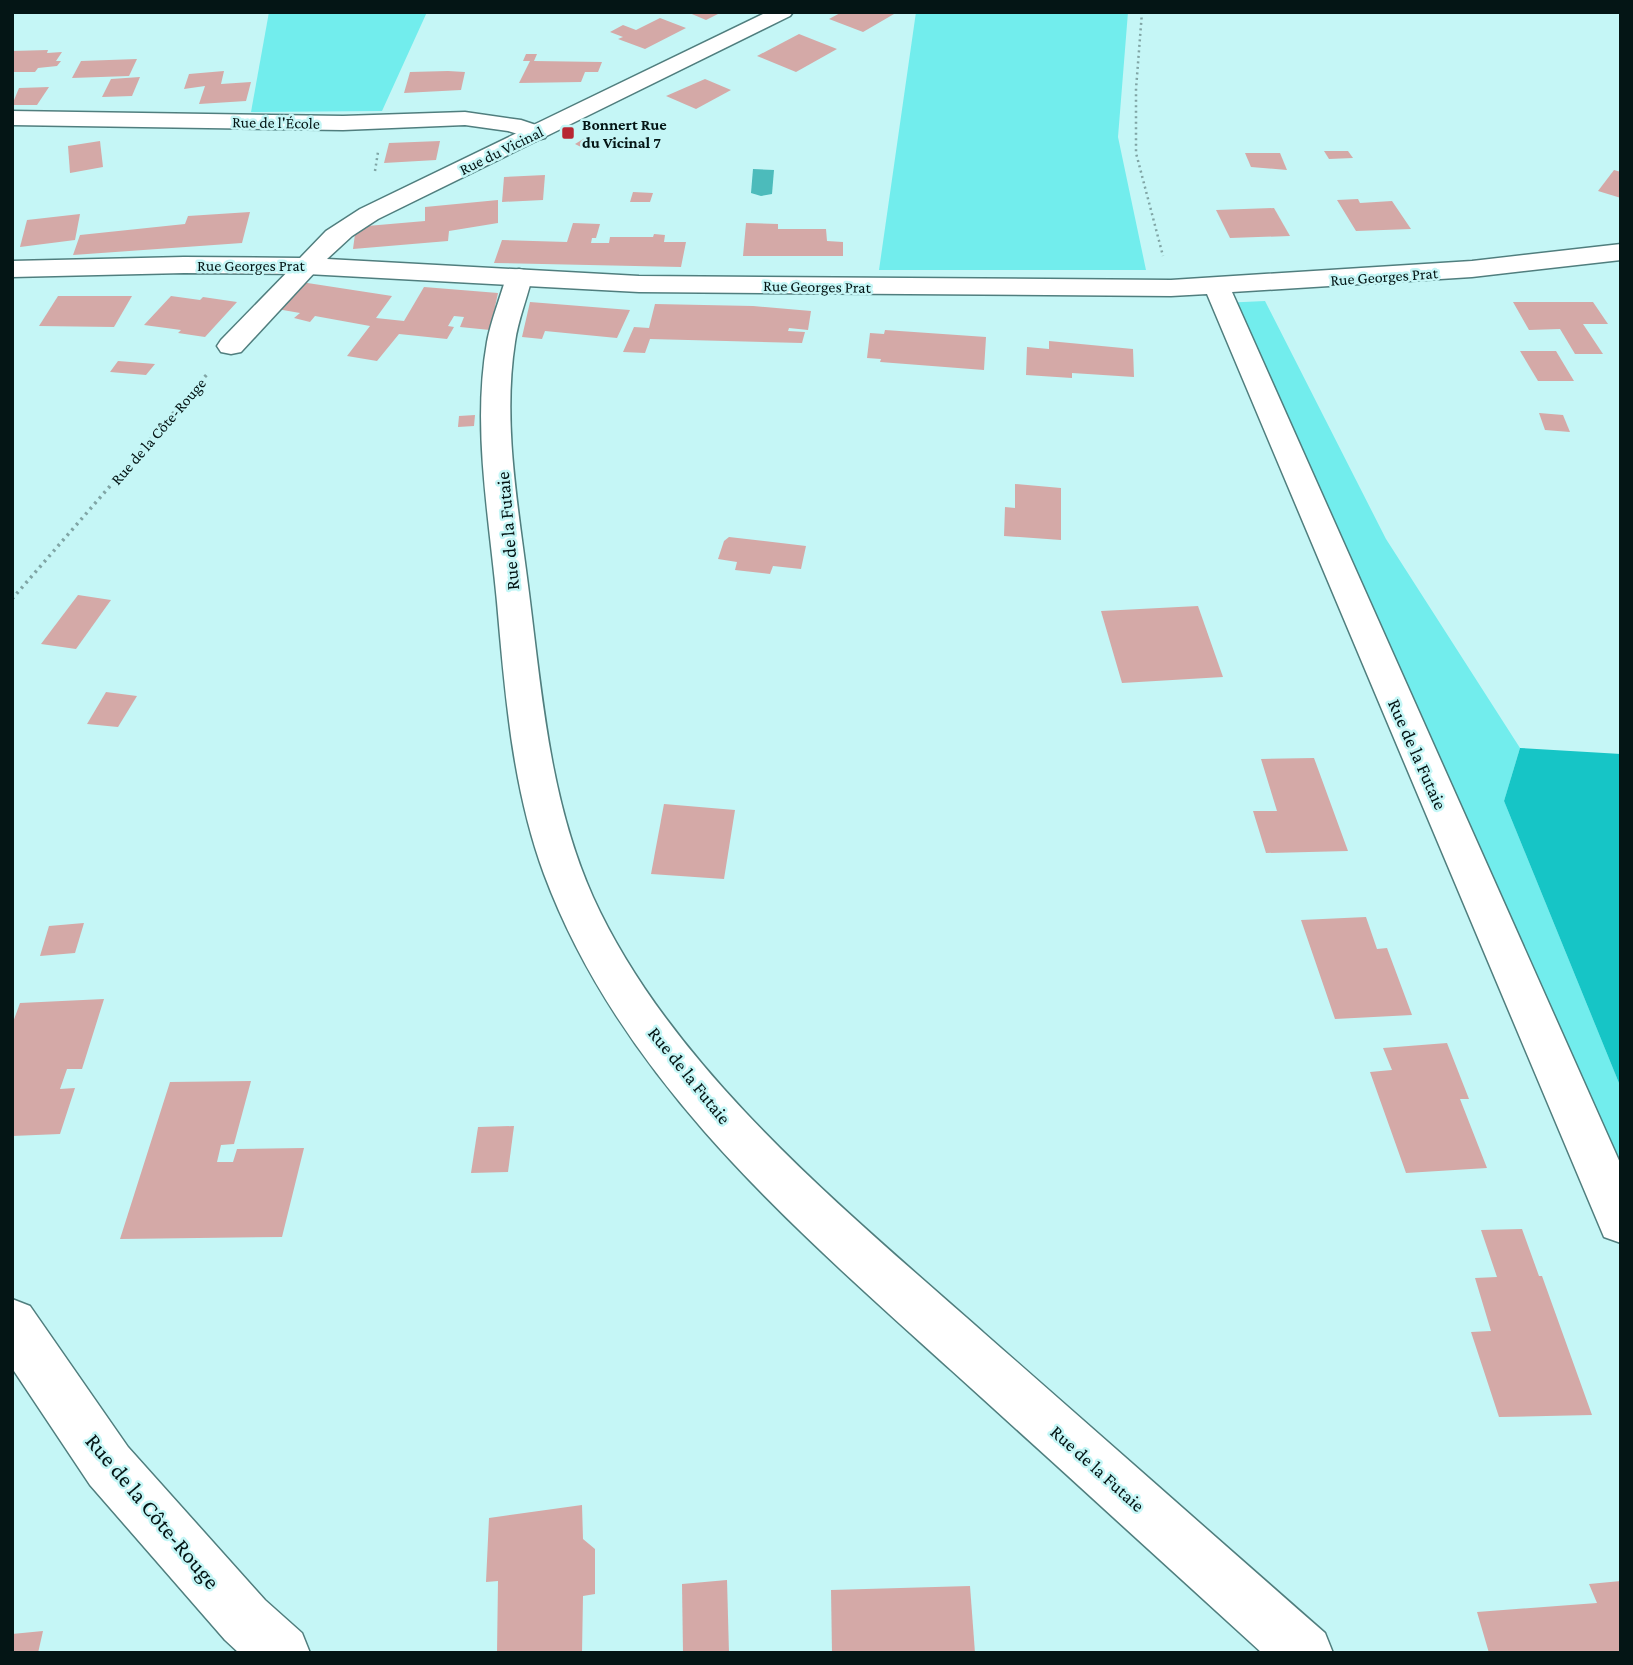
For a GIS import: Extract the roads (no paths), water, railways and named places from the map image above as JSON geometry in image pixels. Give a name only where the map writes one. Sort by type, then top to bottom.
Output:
[{"type":"street","name":"Rue du Vicinal","points":[[307,266],[328,240],[369,214],[783,12]]},
{"type":"street","name":"Rue de l'École","points":[[12,118],[383,122],[460,117],[512,122],[537,133]]},
{"type":"street","name":"Rue Georges Prat","points":[[12,270],[184,265],[307,266],[667,284],[1171,288],[1472,269],[1621,252]]},
{"type":"street","points":[[231,346],[307,266]]},
{"type":"street","name":"Rue de la Futaie","points":[[520,277],[502,341],[498,402],[501,482],[525,712],[546,822],[579,909],[624,992],[702,1097],[841,1238],[1305,1653]]},
{"type":"street","name":"Rue de la Futaie","points":[[1217,287],[1621,1220]]},
{"type":"street","name":"Rue de la Côte-Rouge","points":[[12,1324],[109,1466],[245,1620],[282,1653]]},
{"type":"place","name":"Bonnert Rue du Vicinal 7","points":[[568,133]]}]
